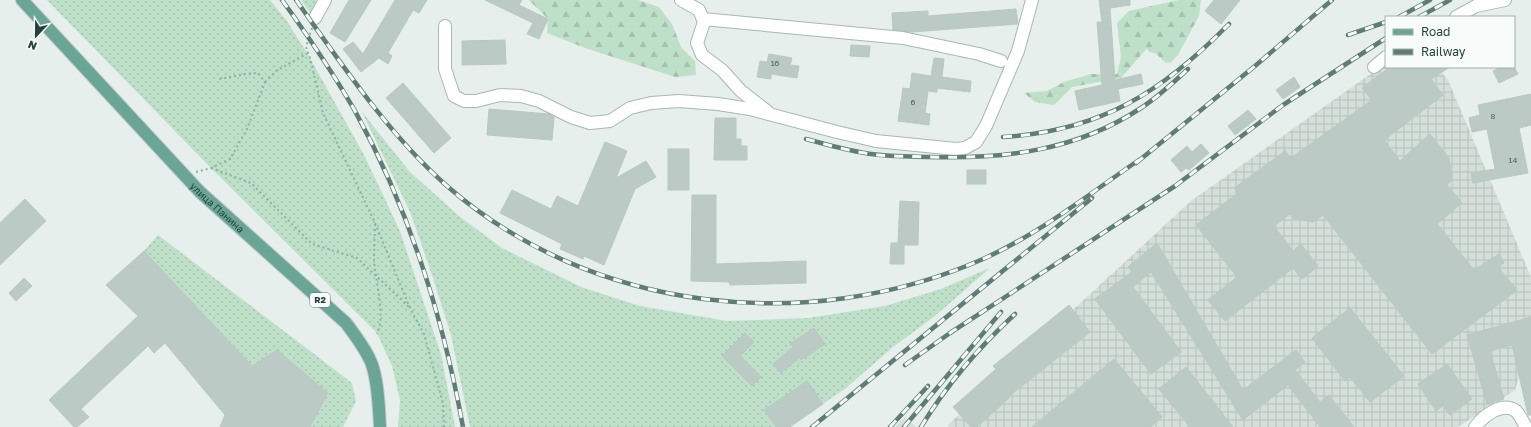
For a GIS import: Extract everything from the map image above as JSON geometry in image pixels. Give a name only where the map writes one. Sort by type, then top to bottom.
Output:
[{"type":"main road","name":"улица Панина","points":[[22,0],[200,192],[346,323],[372,363],[379,400],[380,427]]},
{"type":"street","points":[[315,18],[325,0]]},
{"type":"street","points":[[681,0],[699,10],[703,19],[704,22],[697,43],[702,55],[722,70],[741,91],[771,114]]},
{"type":"street","points":[[445,26],[445,69],[454,96],[464,101],[476,101],[500,95],[521,96],[539,101],[571,117],[590,123],[610,121],[630,108],[664,102],[679,101],[718,104],[771,114],[876,141],[956,149],[971,146],[980,136],[1018,51],[1032,0]]},
{"type":"street","points":[[1458,16],[1476,6],[1505,0]]},
{"type":"street","points":[[703,19],[903,38],[978,54],[1001,61]]},
{"type":"street","points":[[1374,67],[1385,58]]},
{"type":"street","points":[[1475,427],[1482,418],[1498,409],[1507,408],[1516,411],[1526,427]]},
{"type":"path","points":[[315,18],[306,47],[322,113],[375,223],[410,308],[424,334],[443,402],[444,427]]},
{"type":"path","points":[[183,175],[211,168],[230,159],[247,129],[266,82],[276,71],[308,53]]},
{"type":"path","points":[[217,79],[233,78],[248,73],[258,73],[266,82]]},
{"type":"path","points":[[211,168],[251,183],[312,244],[357,258],[410,308]]},
{"type":"path","points":[[375,223],[374,259],[380,327],[377,334]]},
{"type":"shaded area","points":[[1385,64],[1385,68],[1438,68],[1448,80],[1531,277],[1531,334],[1515,390],[1458,427],[949,427],[948,425],[1191,201]]},
{"type":"shaded area","points":[[905,417],[916,427],[895,427]]},
{"type":"green space","points":[[47,0],[270,0],[287,21],[310,58],[364,155],[400,231],[441,354],[455,427],[398,427],[400,400],[392,366],[377,333],[211,168]]},
{"type":"green space","points":[[301,0],[316,0],[314,18]]},
{"type":"green space","points":[[529,0],[638,0],[659,7],[672,24],[681,47],[695,61],[696,75],[675,77],[585,48],[547,33],[548,19]]},
{"type":"green space","points":[[1179,0],[1201,0],[1199,16],[1178,55],[1171,62],[1166,63],[1155,53],[1149,52],[1147,48],[1121,78],[1072,87],[1054,105],[1035,102],[1024,93],[1047,91],[1064,82],[1091,74],[1117,74],[1121,57],[1117,23],[1129,11]]},
{"type":"green space","points":[[362,112],[410,172],[459,216],[502,248],[581,287],[640,306],[727,321],[808,318],[885,306],[941,289],[990,268],[935,316],[893,347],[846,388],[789,427],[470,427],[451,335],[433,278],[411,214]]},
{"type":"green space","points":[[158,235],[352,383],[356,401],[343,427],[310,427],[328,393],[277,350],[252,366],[144,251]]},
{"type":"building","points":[[349,0],[371,0],[345,42],[330,33]]},
{"type":"building","points":[[395,0],[427,0],[419,13],[413,10],[388,53],[392,56],[388,64],[379,58],[361,72],[343,49],[353,42],[363,54]]},
{"type":"building","points":[[485,0],[522,0],[519,5],[548,19],[539,39],[527,34],[533,23]]},
{"type":"building","points":[[1099,0],[1130,0],[1130,5],[1110,8],[1115,80],[1141,74],[1143,84],[1118,89],[1120,101],[1079,110],[1075,91],[1102,85],[1097,22],[1102,22]]},
{"type":"building","points":[[1214,0],[1240,0],[1221,24],[1205,11]]},
{"type":"building","points":[[1016,9],[1018,24],[912,32],[893,30],[892,13],[928,11],[928,16]]},
{"type":"building","points":[[505,40],[506,64],[462,65],[462,41]]},
{"type":"building","points":[[851,45],[870,46],[869,57],[850,56]]},
{"type":"building","points":[[769,54],[792,58],[790,65],[799,66],[797,78],[771,74],[771,79],[757,77],[760,61],[767,62]]},
{"type":"building","points":[[934,58],[944,59],[942,77],[971,81],[970,92],[937,88],[937,92],[928,91],[925,113],[930,114],[929,125],[898,121],[903,88],[910,89],[912,73],[931,76]]},
{"type":"building","points":[[1389,68],[1448,68],[1431,79],[1443,95],[1384,140],[1400,161],[1430,134],[1449,158],[1452,180],[1447,185],[1462,203],[1437,224],[1474,270],[1499,254],[1504,263],[1498,267],[1517,290],[1432,354],[1323,215],[1313,222],[1294,219],[1290,214],[1274,226],[1293,251],[1301,244],[1318,266],[1302,279],[1293,268],[1225,321],[1208,300],[1237,277],[1196,225],[1238,193],[1234,188],[1285,151],[1291,158],[1372,100],[1362,88]]},
{"type":"building","points":[[1499,68],[1515,68],[1518,74],[1499,83],[1493,71]]},
{"type":"building","points":[[1294,77],[1300,87],[1283,99],[1276,90]]},
{"type":"building","points":[[403,83],[451,138],[434,153],[386,98]]},
{"type":"building","points":[[1531,94],[1531,125],[1519,128],[1528,173],[1473,183],[1471,173],[1495,169],[1487,129],[1472,132],[1469,118],[1480,115],[1478,105]]},
{"type":"building","points":[[489,109],[549,114],[554,117],[552,140],[487,135]]},
{"type":"building","points":[[1248,110],[1256,119],[1235,135],[1228,126]]},
{"type":"building","points":[[715,118],[736,118],[736,139],[741,139],[741,146],[747,146],[747,160],[714,160]]},
{"type":"building","points":[[605,142],[627,151],[616,178],[646,161],[656,177],[635,189],[604,265],[584,256],[583,259],[560,249],[562,244],[500,213],[512,190],[551,209],[557,196],[578,206]]},
{"type":"building","points":[[1201,144],[1209,153],[1189,170],[1186,168],[1181,172],[1171,160],[1187,146],[1192,152]]},
{"type":"building","points":[[668,149],[689,149],[689,190],[668,190]]},
{"type":"building","points":[[967,170],[986,170],[986,184],[967,184]]},
{"type":"building","points":[[692,195],[716,195],[716,264],[806,261],[806,283],[730,285],[729,282],[691,281]]},
{"type":"building","points":[[25,199],[46,221],[0,265],[0,223]]},
{"type":"building","points":[[900,201],[919,202],[918,245],[904,245],[904,264],[890,264],[891,243],[898,243]]},
{"type":"building","points":[[1157,243],[1243,390],[1296,350],[1305,362],[1295,370],[1320,402],[1329,395],[1354,427],[1320,427],[1288,385],[1243,420],[1151,272],[1133,287],[1181,352],[1151,374],[1095,299],[1132,272],[1128,267]]},
{"type":"building","points":[[144,251],[252,366],[277,350],[328,393],[310,427],[220,427],[225,415],[165,343],[154,353],[148,346],[81,409],[89,417],[77,427],[74,427],[49,400],[138,316],[106,285]]},
{"type":"building","points":[[24,278],[32,286],[16,301],[9,293]]},
{"type":"building","points":[[1069,305],[1090,332],[1008,397],[1009,398],[977,427],[971,427],[953,407],[996,369],[993,366]]},
{"type":"building","points":[[1350,308],[1404,376],[1370,402],[1350,377],[1345,381],[1312,338]]},
{"type":"building","points":[[1531,317],[1531,415],[1528,415],[1512,345],[1490,351],[1504,399],[1487,404],[1467,335]]},
{"type":"building","points":[[814,328],[825,344],[801,360],[800,357],[781,373],[773,364],[793,347],[790,344]]},
{"type":"building","points":[[745,333],[754,342],[740,356],[761,377],[752,386],[722,356]]},
{"type":"building","points":[[1114,359],[1162,417],[1151,427],[1032,427]]},
{"type":"building","points":[[1447,364],[1472,399],[1450,415],[1443,406],[1436,411],[1418,384]]},
{"type":"building","points":[[1186,367],[1233,427],[1190,427],[1159,389]]},
{"type":"building","points":[[807,381],[823,404],[790,427],[776,427],[764,410]]},
{"type":"railway","points":[[282,0],[320,55],[355,111],[392,186],[422,264],[445,345],[463,427]]},
{"type":"railway","points":[[296,0],[366,97],[425,166],[447,186],[505,229],[567,262],[634,285],[704,299],[775,303],[846,298],[916,283],[983,259],[1024,238],[1044,226],[1139,160]]},
{"type":"railway","points":[[1136,163],[1255,66],[1332,0]]},
{"type":"railway","points":[[1401,16],[1430,0]]},
{"type":"railway","points":[[1421,16],[1450,0]]},
{"type":"railway","points":[[1348,35],[1385,22]]},
{"type":"railway","points":[[1003,137],[1038,133],[1070,126],[1100,117],[1128,104],[1179,70],[1229,24]]},
{"type":"railway","points":[[905,365],[950,333],[1175,186],[1283,105],[1385,39]]},
{"type":"railway","points":[[806,139],[858,152],[881,155],[957,157],[1012,154],[1065,143],[1116,123],[1141,108],[1171,85],[1188,69]]},
{"type":"railway","points":[[812,427],[1092,198]]},
{"type":"railway","points":[[904,427],[1001,312]]},
{"type":"railway","points":[[921,427],[964,367],[988,340],[1015,314]]},
{"type":"railway","points":[[890,427],[928,386]]}]
